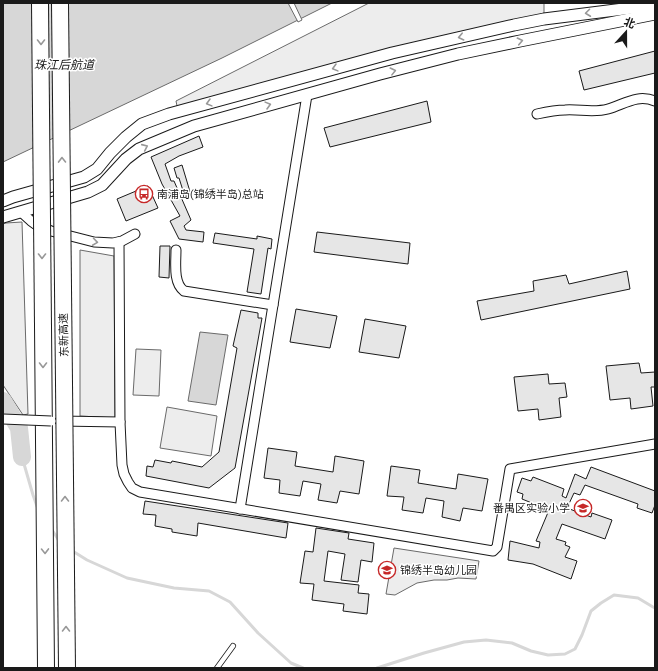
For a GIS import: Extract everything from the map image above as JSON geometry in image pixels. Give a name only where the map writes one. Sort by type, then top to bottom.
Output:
[{"type":"highway","name":"东新高速","points":[[40,3],[46,668]]},
{"type":"highway","name":"东新高速","points":[[60,3],[66,668]]},
{"type":"street","points":[[3,201],[84,177],[97,169],[126,137],[142,124],[169,114],[392,53],[514,24],[655,5]]},
{"type":"street","points":[[3,218],[88,192],[102,185],[126,158],[139,149],[194,126],[387,72],[458,54],[655,14]]},
{"type":"street","points":[[240,509],[307,95]]},
{"type":"street","points":[[537,114],[564,110],[607,110],[624,102],[643,98],[655,101]]},
{"type":"street","points":[[21,212],[30,221],[38,226],[51,231],[94,242],[119,242],[135,234]]},
{"type":"street","points":[[119,242],[120,422],[122,464],[124,474],[128,482],[132,488],[140,492],[493,551],[497,547],[510,469],[655,444]]},
{"type":"street","points":[[176,250],[176,274],[180,289],[184,292],[273,305]]},
{"type":"street","points":[[3,419],[120,422]]},
{"type":"lane","points":[[217,668],[233,646]]},
{"type":"shaded area","points":[[369,3],[544,3],[544,19],[178,111],[176,101]]},
{"type":"shaded area","points":[[22,222],[28,414],[23,415],[3,385],[3,224]]},
{"type":"shaded area","points":[[80,250],[114,256],[115,418],[80,416]]},
{"type":"shaded area","points":[[136,349],[161,350],[159,396],[133,395]]},
{"type":"shaded area","points":[[167,407],[217,416],[211,456],[160,448]]},
{"type":"shaded area","points":[[394,548],[479,561],[476,579],[458,578],[434,580],[417,583],[395,595],[386,594]]},
{"type":"water","name":"珠江后航道","points":[[3,3],[332,3],[222,58],[3,162]]},
{"type":"water","points":[[200,332],[228,335],[216,405],[188,401]]},
{"type":"pier","points":[[288,3],[294,3],[302,20],[298,22]]},
{"type":"building","points":[[655,51],[655,73],[584,90],[579,71]]},
{"type":"building","points":[[427,101],[431,122],[330,147],[324,128]]},
{"type":"building","points":[[199,136],[203,147],[179,156],[165,164],[171,181],[174,181],[191,220],[184,226],[186,230],[204,232],[203,242],[179,239],[170,221],[180,216],[162,184],[151,157]]},
{"type":"building","points":[[182,165],[191,195],[185,197],[174,168]]},
{"type":"building","points":[[148,186],[158,208],[126,221],[117,199]]},
{"type":"building","points":[[317,232],[410,243],[408,264],[314,252]]},
{"type":"building","points":[[215,233],[257,239],[257,236],[272,239],[271,249],[268,248],[261,294],[247,292],[254,249],[213,243]]},
{"type":"building","points":[[160,246],[170,246],[169,278],[159,277]]},
{"type":"building","points":[[627,271],[630,289],[481,320],[477,301],[534,291],[533,281],[566,275],[569,284]]},
{"type":"building","points":[[296,309],[337,316],[330,348],[290,342]]},
{"type":"building","points":[[241,310],[258,313],[258,318],[262,318],[235,468],[209,488],[146,476],[147,466],[153,467],[155,460],[171,463],[172,461],[202,467],[219,452],[237,348],[233,346]]},
{"type":"building","points":[[365,319],[406,326],[399,358],[359,352]]},
{"type":"building","points":[[639,363],[641,373],[655,372],[655,387],[651,387],[653,406],[631,409],[630,398],[610,400],[606,366]]},
{"type":"building","points":[[548,374],[549,384],[565,383],[567,397],[559,398],[561,417],[539,420],[538,409],[518,411],[514,377]]},
{"type":"building","points":[[268,448],[297,452],[295,466],[333,472],[335,456],[364,461],[359,494],[340,491],[337,503],[318,500],[321,484],[303,481],[300,496],[279,493],[280,480],[264,478]]},
{"type":"building","points":[[391,466],[420,470],[418,483],[456,489],[458,474],[488,479],[482,511],[463,508],[460,521],[442,517],[444,501],[426,498],[423,513],[402,510],[404,497],[387,496]]},
{"type":"building","points":[[591,467],[655,491],[655,505],[652,513],[637,508],[638,504],[585,485],[580,495],[574,493],[567,508],[591,517],[592,513],[612,520],[605,539],[562,524],[556,539],[566,542],[565,545],[570,547],[565,557],[577,561],[571,579],[533,564],[508,560],[510,541],[539,548],[540,542],[536,541],[549,510],[522,499],[523,494],[517,492],[522,478],[531,481],[533,477],[564,489],[562,496],[566,498],[575,474],[586,479]]},
{"type":"building","points":[[145,501],[288,523],[286,538],[198,523],[197,536],[172,532],[172,529],[155,526],[156,515],[143,514]]},
{"type":"building","points":[[316,528],[349,533],[348,539],[374,543],[372,562],[361,560],[358,582],[341,580],[345,554],[328,551],[324,581],[359,585],[358,593],[369,594],[367,614],[343,611],[344,604],[312,600],[314,584],[300,583],[305,551],[313,552]]},
{"type":"waterway","points":[[3,401],[19,428],[22,457]]},
{"type":"waterway","points":[[22,457],[38,509]]},
{"type":"waterway","points":[[52,530],[60,542]]},
{"type":"waterway","points":[[71,550],[87,560],[127,578],[174,588],[209,591],[230,602],[258,633],[291,663],[303,668]]},
{"type":"waterway","points":[[377,668],[464,642],[486,640],[512,643],[531,651],[548,655],[565,654],[575,649],[591,611],[614,595],[638,598],[655,608]]},
{"type":"place","name":"南浦岛(锦绣半岛)总站","points":[[144,194]]},
{"type":"place","name":"番禺区实验小学","points":[[583,508]]},
{"type":"place","name":"锦绣半岛幼儿园","points":[[387,570]]}]
